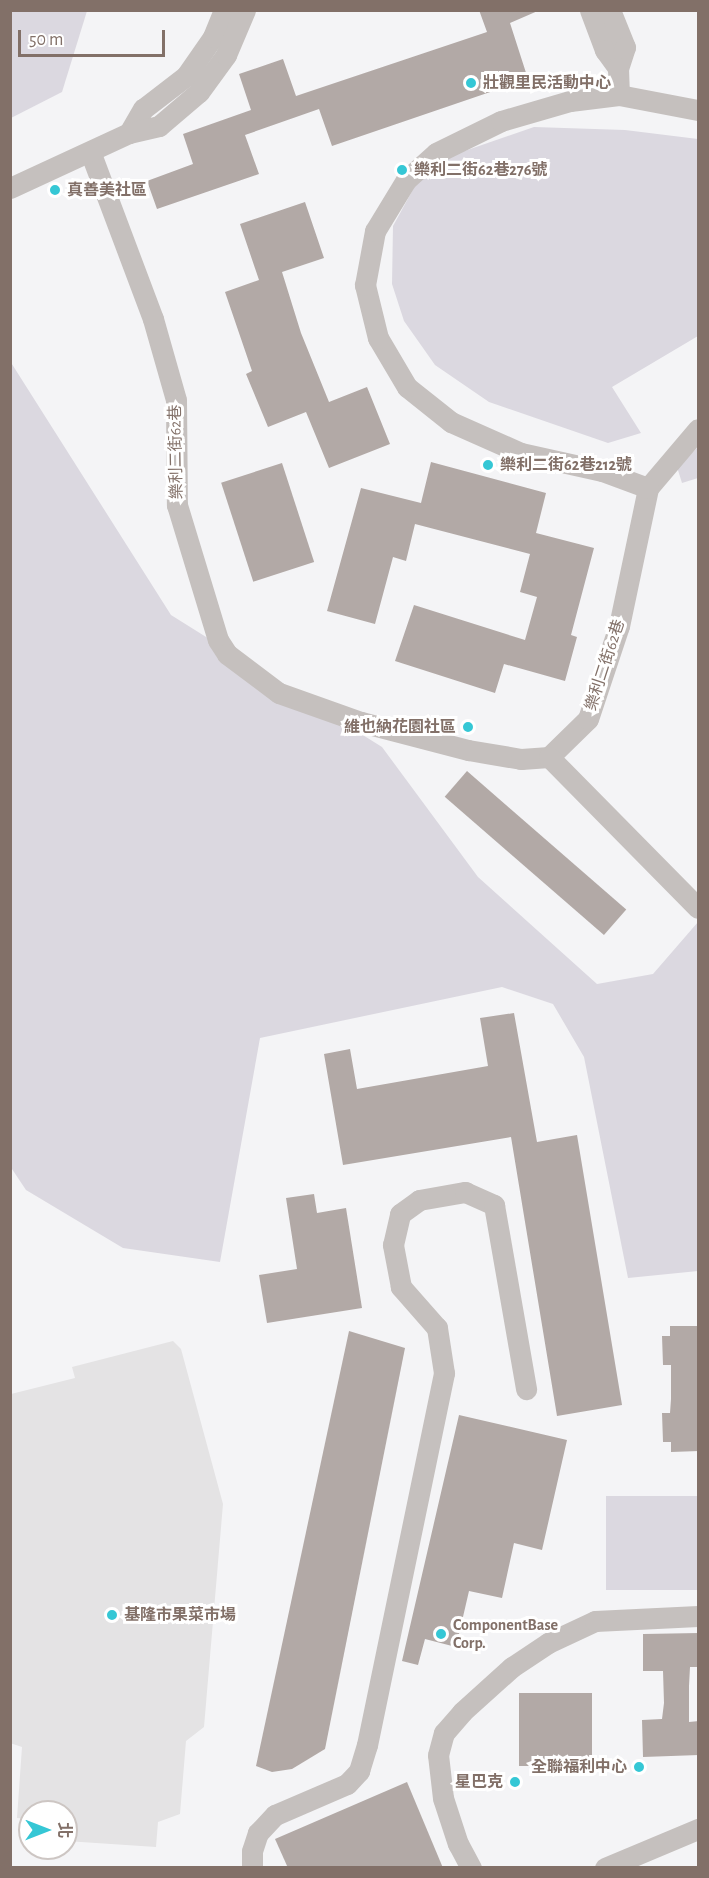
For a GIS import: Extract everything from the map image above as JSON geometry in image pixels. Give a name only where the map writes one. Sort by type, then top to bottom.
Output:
[{"type":"street","points":[[129,133],[143,109],[186,76],[213,37],[224,10]]},
{"type":"street","points":[[10,188],[91,154],[129,133],[159,126],[199,92],[226,55],[244,10]]},
{"type":"street","points":[[590,10],[605,50],[618,68]]},
{"type":"street","points":[[610,10],[625,47],[618,68],[619,95]]},
{"type":"street","points":[[699,110],[619,95],[570,100],[501,121],[436,153],[406,180],[375,231],[365,285],[378,338],[407,387],[451,422],[521,453],[602,471],[648,488],[699,429]]},
{"type":"street","name":"樂利二街62巷","points":[[91,154],[153,319],[176,399],[177,505],[218,640],[227,654],[279,693],[361,722],[468,750],[521,759],[549,757],[588,718],[619,626],[648,488]]},
{"type":"street","points":[[549,757],[699,908]]},
{"type":"street","points":[[252,1868],[252,1851],[258,1833],[275,1815],[347,1784],[359,1771],[367,1745],[444,1373],[437,1328],[401,1287],[393,1245],[400,1214],[419,1200],[465,1192],[494,1205],[526,1389]]},
{"type":"street","points":[[471,1868],[458,1844],[443,1798],[438,1755],[444,1733],[462,1712],[539,1649],[595,1621],[699,1616]]},
{"type":"street","points":[[605,1868],[699,1829]]},
{"type":"shaded area","points":[[11,10],[87,11],[62,92],[11,118]]},
{"type":"shaded area","points":[[534,127],[625,130],[698,139],[698,336],[612,387],[641,433],[608,443],[489,402],[435,365],[404,321],[392,284],[393,226],[427,164]]},
{"type":"shaded area","points":[[10,361],[171,615],[382,747],[478,877],[597,984],[653,974],[698,922],[698,1271],[628,1278],[584,1057],[553,1004],[502,987],[260,1038],[220,1262],[123,1248],[26,1190],[10,1166]]},
{"type":"shaded area","points":[[698,447],[698,478],[682,483],[677,467]]},
{"type":"shaded area","name":"基隆市果菜市場","points":[[173,1341],[181,1349],[223,1504],[204,1727],[186,1741],[180,1814],[158,1822],[156,1847],[78,1842],[78,1800],[18,1800],[22,1747],[10,1743],[11,1394],[75,1378],[72,1367]]},
{"type":"shaded area","points":[[606,1496],[698,1496],[698,1590],[606,1590]]},
{"type":"building","points":[[479,10],[540,10],[510,23],[528,79],[332,146],[319,109],[245,135],[259,174],[157,209],[147,181],[193,164],[183,134],[251,110],[239,74],[283,59],[296,96],[487,32]]},
{"type":"building","points":[[305,202],[324,258],[282,272],[301,333],[329,402],[367,387],[390,444],[329,468],[306,412],[268,427],[246,374],[252,371],[225,292],[259,280],[240,224]]},
{"type":"building","points":[[431,462],[546,493],[536,533],[594,548],[571,635],[577,637],[565,681],[504,664],[495,693],[395,661],[414,605],[525,640],[537,597],[520,592],[530,554],[415,524],[406,561],[393,557],[375,624],[327,611],[361,488],[421,503]]},
{"type":"building","points":[[282,463],[314,562],[253,582],[221,483]]},
{"type":"building","points":[[467,771],[626,909],[604,935],[445,797]]},
{"type":"building","points":[[514,1013],[537,1142],[577,1135],[622,1405],[557,1416],[511,1137],[343,1165],[324,1054],[350,1049],[357,1089],[488,1066],[480,1018]]},
{"type":"building","points":[[314,1194],[317,1213],[346,1208],[362,1308],[267,1323],[259,1275],[297,1269],[286,1198]]},
{"type":"building","points":[[670,1326],[699,1326],[699,1451],[671,1452],[671,1442],[663,1442],[662,1413],[670,1413],[671,1365],[663,1365],[662,1336],[670,1336]]},
{"type":"building","points":[[349,1331],[405,1348],[325,1749],[292,1769],[272,1772],[256,1766]]},
{"type":"building","points":[[459,1415],[567,1440],[542,1550],[514,1543],[502,1598],[469,1591],[456,1647],[425,1639],[418,1665],[402,1661]]},
{"type":"building","points":[[699,1633],[699,1667],[690,1667],[689,1722],[699,1721],[699,1755],[643,1757],[642,1720],[662,1719],[664,1703],[663,1671],[643,1671],[643,1634]]},
{"type":"building","points":[[519,1693],[592,1693],[592,1766],[519,1766]]},
{"type":"building","points":[[407,1782],[443,1868],[288,1868],[275,1839]]},
{"type":"place","name":"壯觀里民活動中心","points":[[471,83]]},
{"type":"place","name":"樂利二街62巷276號","points":[[402,170]]},
{"type":"place","name":"真善美社區","points":[[55,190]]},
{"type":"place","name":"樂利二街62巷212號","points":[[488,465]]},
{"type":"place","name":"維也納花園社區","points":[[468,727]]},
{"type":"place","name":"基隆市果菜市場","points":[[112,1615]]},
{"type":"place","name":"ComponentBase Corp.","points":[[441,1634]]},
{"type":"place","name":"全聯福利中心","points":[[639,1767]]},
{"type":"place","name":"星巴克","points":[[515,1782]]}]
